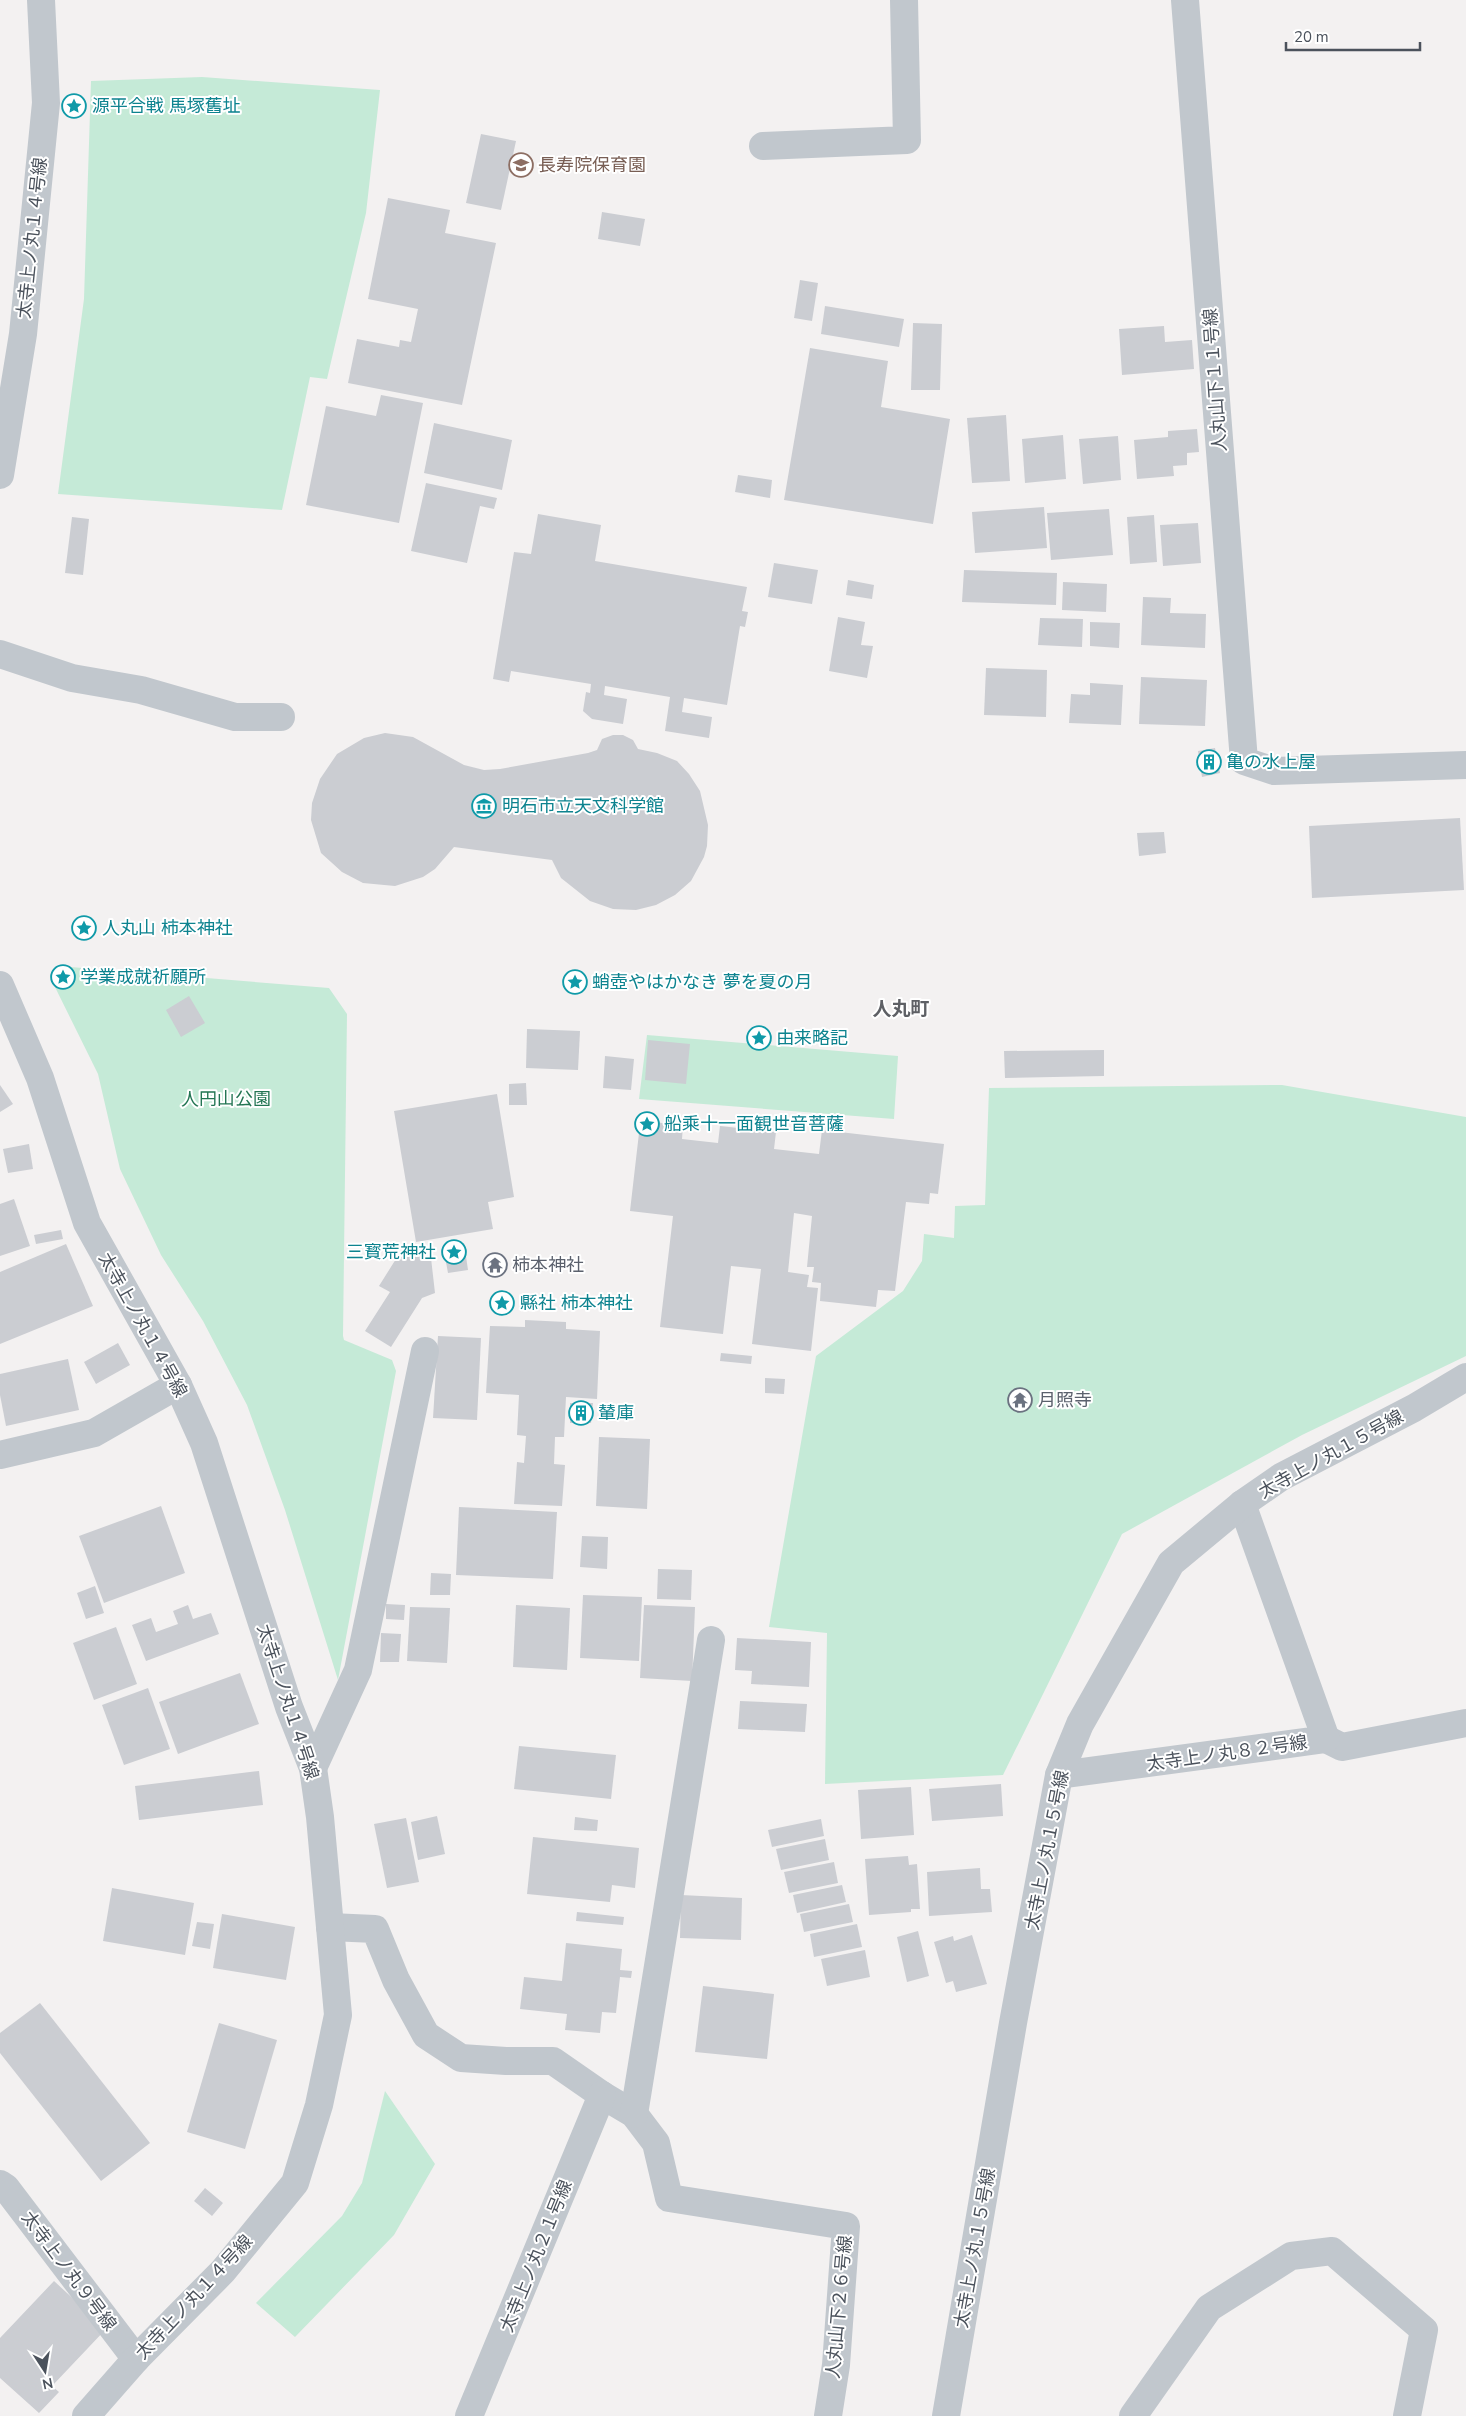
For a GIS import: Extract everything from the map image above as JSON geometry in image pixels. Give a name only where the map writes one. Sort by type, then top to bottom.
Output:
[{"type":"street","name":"太寺上ノ丸１４号線","points":[[0,475],[23,334],[46,103],[41,0]]},
{"type":"street","points":[[763,146],[907,140],[904,0]]},
{"type":"street","name":"人丸山下１１号線","points":[[1186,0],[1244,761],[1274,771],[1466,765]]},
{"type":"street","points":[[0,654],[72,678],[141,690],[235,717],[281,717]]},
{"type":"street","name":"太寺上ノ丸１４号線","points":[[0,985],[40,1078],[87,1223],[178,1385],[204,1443],[289,1707],[313,1768],[338,2015],[319,2105],[295,2183],[223,2271],[136,2358],[86,2416]]},
{"type":"street","points":[[313,1768],[358,1670],[425,1351]]},
{"type":"street","name":"太寺上ノ丸１５号線","points":[[946,2416],[1013,2023],[1059,1775],[1080,1724],[1171,1563],[1242,1504],[1281,1477],[1414,1408],[1466,1377]]},
{"type":"street","points":[[0,1454],[94,1433],[178,1385]]},
{"type":"street","name":"太寺上ノ丸８２号線","points":[[1059,1775],[1326,1739],[1242,1504]]},
{"type":"street","points":[[330,1927],[376,1929],[396,1980],[426,2035],[461,2058],[506,2062],[553,2061],[602,2095],[634,2114],[711,1640]]},
{"type":"street","points":[[1326,1739],[1342,1747],[1466,1723]]},
{"type":"street","name":"太寺上ノ丸２１号線","points":[[474,2414],[602,2095]]},
{"type":"street","name":"人丸山下２６号線","points":[[634,2114],[656,2143],[669,2198],[846,2226],[836,2365],[828,2416]]},
{"type":"street","name":"太寺上ノ丸９号線","points":[[0,2184],[6,2188],[136,2358]]},
{"type":"street","points":[[1134,2416],[1209,2308],[1291,2256],[1332,2251],[1424,2330],[1407,2416]]},
{"type":"green space","points":[[202,77],[380,90],[366,213],[327,379],[310,377],[282,510],[58,494],[84,299],[91,81]]},
{"type":"green space","name":"人円山公園","points":[[58,966],[329,988],[347,1014],[343,1336],[344,1340],[392,1360],[396,1371],[338,1680],[285,1510],[247,1405],[203,1321],[161,1255],[120,1169],[98,1074],[52,981]]},
{"type":"green space","points":[[647,1035],[898,1056],[894,1119],[639,1099]]},
{"type":"green space","name":"月照寺","points":[[1282,1085],[1466,1117],[1466,1356],[1302,1435],[1122,1534],[1003,1775],[825,1784],[827,1633],[769,1627],[816,1356],[903,1291],[922,1261],[924,1234],[954,1238],[955,1206],[985,1205],[989,1088]]},
{"type":"green space","points":[[385,2091],[435,2164],[394,2235],[295,2337],[256,2303],[342,2216],[362,2183]]},
{"type":"building","points":[[481,134],[516,141],[501,210],[466,203]]},
{"type":"building","points":[[388,198],[450,210],[445,233],[496,243],[462,405],[348,383],[357,339],[399,347],[400,340],[411,342],[418,309],[368,299]]},
{"type":"building","points":[[602,212],[645,219],[640,246],[598,239]]},
{"type":"building","points":[[800,280],[818,283],[812,321],[794,318]]},
{"type":"building","points":[[825,306],[904,319],[899,347],[821,334]]},
{"type":"building","points":[[913,323],[942,324],[940,390],[911,390]]},
{"type":"building","points":[[1164,326],[1165,342],[1192,340],[1194,369],[1122,375],[1119,329]]},
{"type":"building","points":[[810,348],[888,361],[881,407],[950,419],[933,524],[784,500]]},
{"type":"building","points":[[381,395],[423,403],[399,523],[306,505],[326,406],[376,416]]},
{"type":"building","points":[[1006,415],[1010,481],[972,483],[967,418]]},
{"type":"building","points":[[434,423],[512,440],[502,490],[424,473]]},
{"type":"building","points":[[1197,429],[1199,452],[1187,453],[1187,465],[1173,466],[1174,476],[1137,479],[1134,440],[1168,437],[1168,431]]},
{"type":"building","points":[[1063,435],[1066,479],[1025,483],[1022,439]]},
{"type":"building","points":[[1118,436],[1121,480],[1083,484],[1079,439]]},
{"type":"building","points":[[738,475],[772,480],[770,498],[735,492]]},
{"type":"building","points":[[426,483],[497,498],[494,509],[480,506],[467,563],[411,551]]},
{"type":"building","points":[[1044,507],[1047,548],[975,553],[972,512]]},
{"type":"building","points":[[1109,509],[1113,555],[1051,560],[1047,513]]},
{"type":"building","points":[[538,514],[601,525],[595,561],[747,587],[742,611],[748,612],[745,627],[740,626],[727,705],[684,698],[682,712],[712,717],[709,738],[665,731],[670,697],[605,686],[604,695],[627,699],[623,724],[592,719],[583,711],[586,692],[590,693],[591,684],[511,671],[509,682],[493,679],[514,552],[531,554]]},
{"type":"building","points":[[1154,515],[1157,562],[1130,564],[1127,517]]},
{"type":"building","points":[[72,517],[89,519],[83,575],[65,573]]},
{"type":"building","points":[[1198,523],[1201,563],[1163,566],[1160,525]]},
{"type":"building","points":[[774,563],[818,570],[812,604],[768,597]]},
{"type":"building","points":[[964,570],[1057,573],[1056,605],[962,602]]},
{"type":"building","points":[[848,580],[874,585],[872,599],[846,595]]},
{"type":"building","points":[[1063,582],[1107,584],[1106,612],[1062,610]]},
{"type":"building","points":[[1143,597],[1171,598],[1170,613],[1206,614],[1205,648],[1141,645]]},
{"type":"building","points":[[838,617],[865,622],[861,645],[873,646],[867,678],[829,671]]},
{"type":"building","points":[[1040,618],[1083,619],[1082,647],[1038,645]]},
{"type":"building","points":[[1090,622],[1120,623],[1119,648],[1090,646]]},
{"type":"building","points":[[986,668],[1047,670],[1046,717],[984,715]]},
{"type":"building","points":[[1141,677],[1207,680],[1205,726],[1139,724]]},
{"type":"building","points":[[1090,683],[1123,685],[1121,725],[1069,723],[1071,694],[1090,695]]},
{"type":"building","points":[[385,733],[413,737],[464,765],[484,770],[500,769],[588,753],[597,750],[602,739],[613,735],[623,735],[633,740],[638,749],[657,753],[677,761],[689,774],[700,791],[708,825],[707,846],[704,857],[691,881],[675,895],[656,905],[636,910],[613,909],[590,901],[561,878],[552,860],[454,847],[435,869],[423,877],[395,886],[363,883],[342,872],[321,853],[311,820],[312,803],[320,779],[337,754],[364,738]]},
{"type":"building","name":"亀の水上屋","points":[[1215,748],[1220,773],[1202,777],[1198,751]]},
{"type":"building","points":[[1460,818],[1464,890],[1312,898],[1309,826]]},
{"type":"building","points":[[1164,832],[1166,853],[1139,856],[1137,833]]},
{"type":"building","points":[[189,996],[205,1023],[181,1037],[166,1010]]},
{"type":"building","points":[[527,1029],[580,1031],[578,1070],[526,1068]]},
{"type":"building","points":[[648,1040],[690,1044],[686,1084],[645,1080]]},
{"type":"building","points":[[1104,1050],[1104,1076],[1005,1078],[1004,1051]]},
{"type":"building","points":[[605,1056],[634,1059],[631,1090],[603,1088]]},
{"type":"building","points":[[526,1083],[527,1105],[509,1105],[509,1084]]},
{"type":"building","points":[[0,1085],[13,1104],[0,1112]]},
{"type":"building","points":[[497,1094],[514,1197],[488,1202],[493,1229],[416,1242],[394,1111]]},
{"type":"building","points":[[652,1122],[683,1125],[682,1139],[718,1143],[720,1126],[776,1132],[774,1149],[819,1154],[822,1130],[944,1144],[938,1194],[930,1193],[929,1204],[906,1202],[895,1291],[878,1290],[876,1307],[820,1301],[821,1283],[812,1282],[814,1267],[807,1267],[812,1216],[794,1213],[788,1272],[809,1275],[807,1287],[818,1288],[811,1351],[752,1344],[761,1269],[731,1266],[723,1334],[660,1327],[673,1216],[630,1211],[639,1133],[650,1135]]},
{"type":"building","points":[[29,1144],[33,1169],[8,1173],[3,1149]]},
{"type":"building","points":[[14,1199],[30,1246],[0,1256],[0,1204]]},
{"type":"building","points":[[61,1230],[63,1239],[36,1244],[34,1235]]},
{"type":"building","points":[[406,1243],[431,1258],[435,1293],[422,1298],[391,1347],[365,1331],[390,1292],[379,1286]]},
{"type":"building","points":[[464,1243],[468,1270],[448,1273],[443,1246]]},
{"type":"building","points":[[66,1244],[93,1306],[0,1344],[0,1272]]},
{"type":"building","points":[[525,1320],[566,1322],[566,1329],[600,1331],[597,1399],[566,1397],[564,1437],[555,1437],[554,1464],[565,1465],[562,1506],[514,1504],[517,1462],[524,1463],[526,1436],[517,1435],[519,1395],[486,1393],[490,1326],[525,1327]]},
{"type":"building","points":[[438,1336],[481,1338],[477,1420],[433,1418]]},
{"type":"building","points":[[118,1343],[130,1365],[96,1384],[84,1362]]},
{"type":"building","points":[[721,1353],[752,1356],[751,1364],[720,1361]]},
{"type":"building","points":[[68,1359],[79,1410],[6,1426],[0,1395],[0,1374]]},
{"type":"building","points":[[765,1378],[785,1379],[784,1394],[765,1393]]},
{"type":"building","name":"輦庫","points":[[570,1403],[593,1403],[591,1423],[570,1423]]},
{"type":"building","points":[[599,1437],[650,1439],[647,1509],[596,1506]]},
{"type":"building","points":[[161,1506],[185,1573],[104,1603],[79,1536]]},
{"type":"building","points":[[459,1507],[557,1512],[553,1579],[456,1575]]},
{"type":"building","points":[[582,1536],[608,1537],[607,1569],[580,1567]]},
{"type":"building","points":[[658,1569],[692,1570],[691,1600],[657,1599]]},
{"type":"building","points":[[431,1573],[451,1574],[450,1595],[430,1595]]},
{"type":"building","points":[[95,1586],[104,1613],[86,1619],[77,1593]]},
{"type":"building","points":[[583,1595],[642,1597],[639,1661],[580,1658]]},
{"type":"building","points":[[386,1604],[405,1605],[404,1620],[386,1619]]},
{"type":"building","points":[[188,1605],[193,1619],[211,1613],[219,1634],[146,1661],[132,1625],[151,1618],[156,1632],[178,1624],[173,1611]]},
{"type":"building","points":[[516,1605],[570,1608],[567,1670],[513,1667]]},
{"type":"building","points":[[644,1605],[695,1607],[692,1681],[640,1678]]},
{"type":"building","points":[[410,1607],[450,1608],[447,1663],[407,1661]]},
{"type":"building","points":[[116,1627],[137,1684],[94,1700],[73,1643]]},
{"type":"building","points":[[381,1633],[401,1634],[399,1662],[380,1662]]},
{"type":"building","points":[[737,1638],[811,1642],[809,1687],[751,1684],[752,1671],[735,1670]]},
{"type":"building","points":[[240,1673],[259,1724],[178,1754],[159,1702]]},
{"type":"building","points":[[148,1688],[170,1749],[124,1765],[102,1705]]},
{"type":"building","points":[[740,1701],[807,1704],[805,1732],[738,1729]]},
{"type":"building","points":[[519,1746],[616,1755],[611,1799],[514,1789]]},
{"type":"building","points":[[259,1771],[263,1805],[139,1820],[135,1786]]},
{"type":"building","points":[[1001,1784],[1003,1816],[932,1821],[929,1789]]},
{"type":"building","points":[[911,1787],[914,1835],[861,1839],[858,1790]]},
{"type":"building","points":[[437,1816],[445,1854],[418,1860],[411,1822]]},
{"type":"building","points":[[575,1817],[598,1820],[597,1831],[574,1830]]},
{"type":"building","points":[[406,1818],[419,1882],[387,1888],[374,1824]]},
{"type":"building","points":[[821,1819],[824,1836],[772,1847],[768,1830]]},
{"type":"building","points":[[533,1837],[639,1848],[635,1888],[612,1885],[610,1902],[527,1894]]},
{"type":"building","points":[[825,1839],[829,1860],[781,1870],[776,1849]]},
{"type":"building","points":[[908,1856],[909,1865],[917,1864],[920,1909],[911,1909],[911,1912],[869,1915],[865,1859]]},
{"type":"building","points":[[834,1862],[838,1883],[789,1893],[784,1872]]},
{"type":"building","points":[[980,1868],[981,1889],[990,1889],[992,1912],[929,1916],[927,1872]]},
{"type":"building","points":[[842,1885],[846,1902],[797,1913],[793,1895]]},
{"type":"building","points":[[112,1888],[194,1903],[185,1955],[103,1941]]},
{"type":"building","points":[[681,1895],[742,1898],[741,1940],[680,1938]]},
{"type":"building","points":[[849,1904],[853,1922],[804,1932],[800,1914]]},
{"type":"building","points":[[577,1912],[624,1917],[623,1925],[576,1921]]},
{"type":"building","points":[[222,1914],[295,1927],[286,1980],[213,1968]]},
{"type":"building","points":[[197,1922],[214,1924],[210,1949],[192,1946]]},
{"type":"building","points":[[857,1924],[862,1947],[814,1957],[810,1934]]},
{"type":"building","points":[[918,1931],[929,1976],[907,1982],[897,1937]]},
{"type":"building","points":[[972,1935],[987,1984],[956,1992],[953,1981],[946,1983],[934,1942],[953,1936],[954,1941]]},
{"type":"building","points":[[566,1943],[622,1949],[620,1970],[632,1971],[631,1978],[620,1977],[616,2013],[602,2012],[600,2033],[565,2030],[567,2014],[520,2009],[524,1977],[562,1981]]},
{"type":"building","points":[[865,1950],[870,1977],[827,1986],[821,1959]]},
{"type":"building","points":[[703,1986],[774,1994],[767,2059],[695,2052]]},
{"type":"building","points":[[40,2003],[150,2143],[101,2181],[0,2053],[0,2033]]},
{"type":"building","points":[[219,2023],[277,2040],[245,2149],[187,2132]]},
{"type":"building","points":[[205,2188],[223,2203],[212,2216],[194,2201]]},
{"type":"building","points":[[54,2281],[106,2329],[52,2386],[59,2392],[39,2413],[0,2378],[0,2338]]},
{"type":"place","name":"源平合戦 馬塚舊址","points":[[74,106]]},
{"type":"place","name":"長寿院保育園","points":[[521,165]]},
{"type":"place","name":"亀の水上屋","points":[[1209,762]]},
{"type":"place","name":"明石市立天文科学館","points":[[484,806]]},
{"type":"place","name":"人丸山 柿本神社","points":[[84,928]]},
{"type":"place","name":"学業成就祈願所","points":[[63,977]]},
{"type":"place","name":"蛸壺やはかなき 夢を夏の月","points":[[575,982]]},
{"type":"place","name":"由来略記","points":[[759,1038]]},
{"type":"place","name":"船乘十一面観世音菩薩","points":[[647,1124]]},
{"type":"place","name":"三寳荒神社","points":[[454,1252]]},
{"type":"place","name":"柿本神社","points":[[495,1265]]},
{"type":"place","name":"縣社 柿本神社","points":[[502,1303]]},
{"type":"place","name":"月照寺","points":[[1020,1400]]},
{"type":"place","name":"輦庫","points":[[581,1413]]},
{"type":"district","name":"人丸町","points":[[901,1009]]}]
